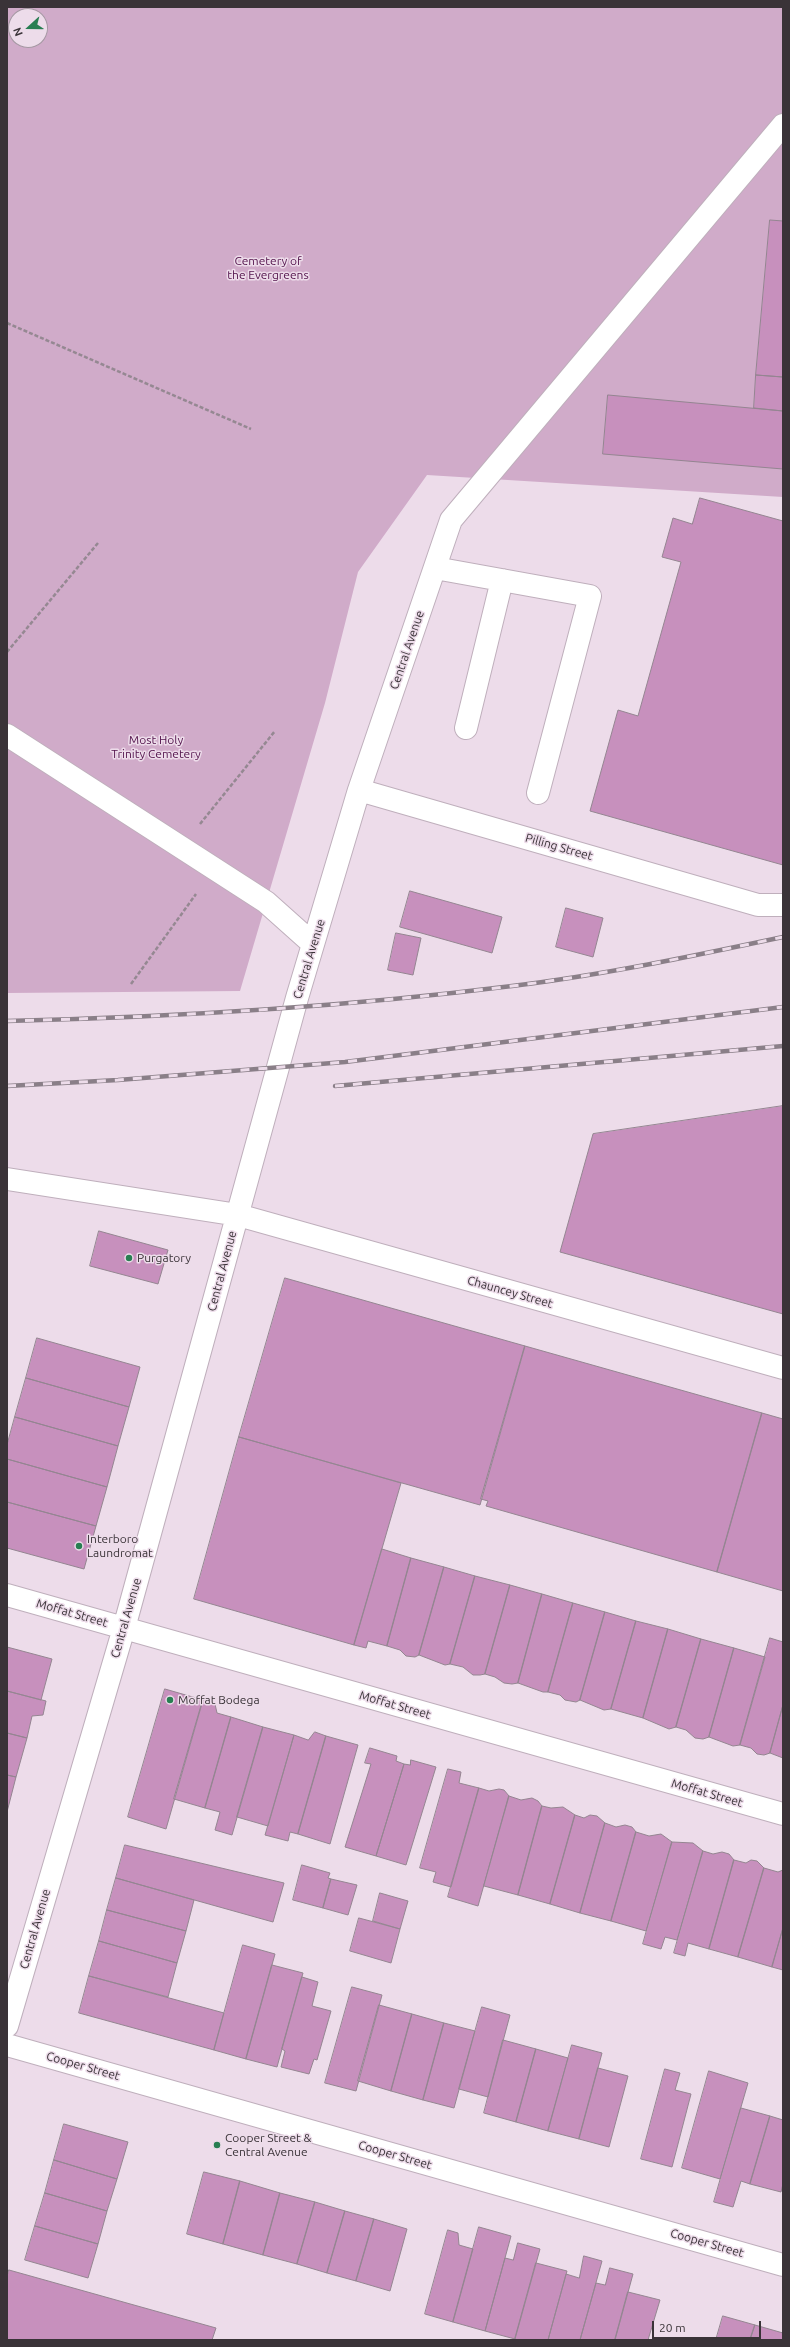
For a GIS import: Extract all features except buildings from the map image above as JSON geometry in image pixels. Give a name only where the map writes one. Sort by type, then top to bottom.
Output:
[{"type":"street","name":"Central Avenue","points":[[7,2026],[124,1628],[313,944],[359,790],[451,520],[783,125]]},
{"type":"street","points":[[435,568],[590,596],[538,793]]},
{"type":"street","points":[[466,728],[502,580]]},
{"type":"street","points":[[7,735],[266,902],[313,944]]},
{"type":"street","name":"Pilling Street","points":[[359,790],[758,905],[783,905]]},
{"type":"street","name":"Chauncey Street","points":[[7,1179],[238,1215],[783,1368]]},
{"type":"street","name":"Moffat Street","points":[[7,1595],[783,1814]]},
{"type":"street","name":"Cooper Street","points":[[7,2045],[783,2265]]},
{"type":"path","points":[[7,324],[251,429]]},
{"type":"path","points":[[7,652],[98,543]]},
{"type":"path","points":[[181,847],[274,730]]},
{"type":"path","points":[[131,984],[214,869]]},
{"type":"green space","name":"Cemetery of the Evergreens","points":[[7,7],[783,7],[783,497],[427,475],[358,572],[325,703],[240,991],[7,993]]},
{"type":"railway","points":[[7,1021],[197,1014],[386,1000],[546,982],[614,971],[783,937]]},
{"type":"railway","points":[[7,1086],[118,1080],[345,1062],[783,1007]]},
{"type":"railway","points":[[335,1086],[783,1046]]},
{"type":"place","name":"Purgatory","points":[[129,1258]]},
{"type":"place","name":"Interboro Laundromat","points":[[79,1546]]},
{"type":"place","name":"Moffat Bodega","points":[[170,1700]]},
{"type":"place","name":"Cooper Street & Central Avenue","points":[[217,2145]]},
{"type":"park label","name":"Most Holy Trinity Cemetery","points":[[156,747]]}]
